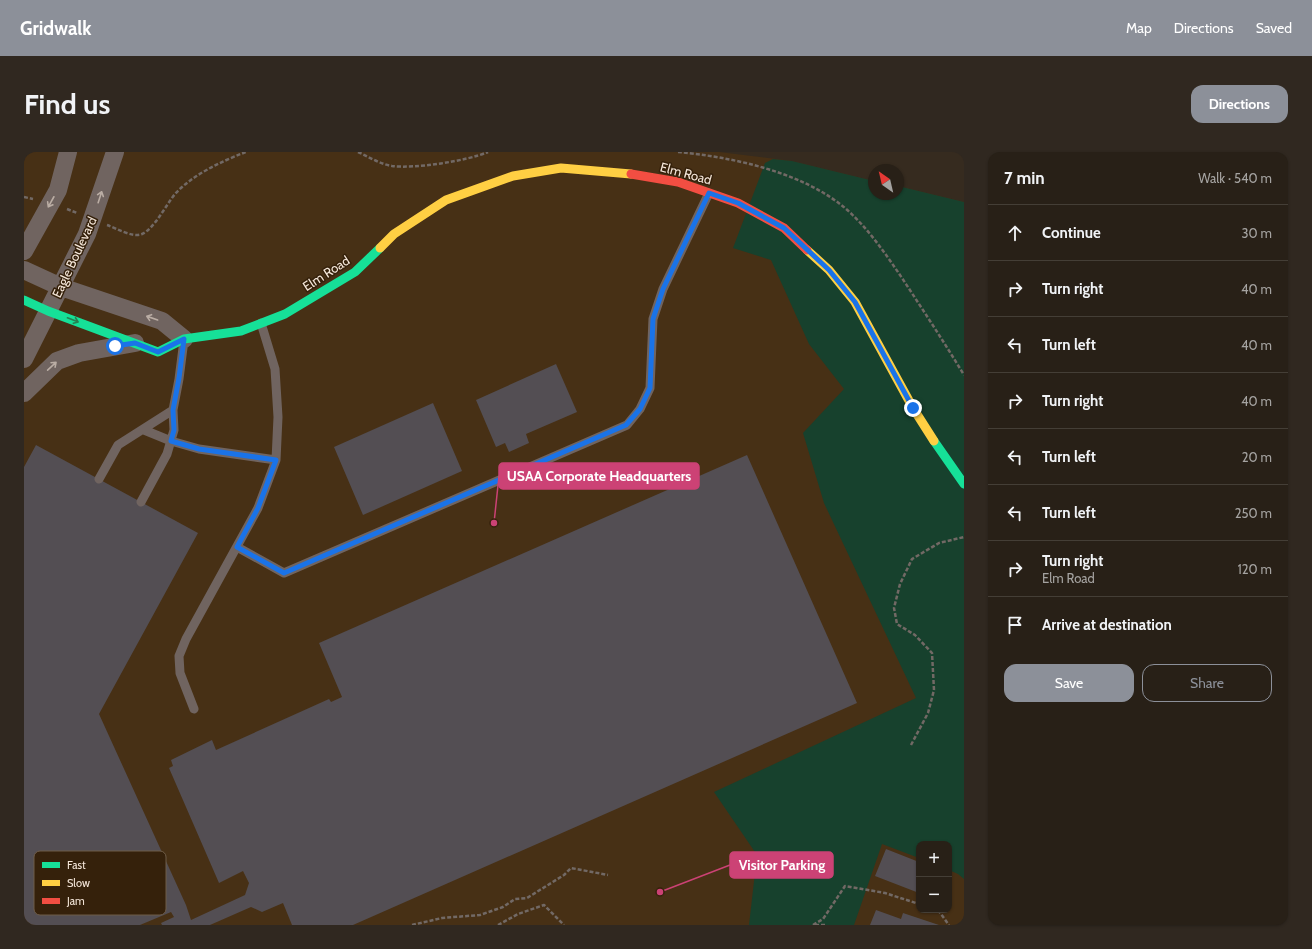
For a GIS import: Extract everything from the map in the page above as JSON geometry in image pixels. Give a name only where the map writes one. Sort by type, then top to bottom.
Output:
[{"type":"street","points":[[24,251],[58,190],[68,152]]},
{"type":"street","name":"Eagle Boulevard","points":[[24,359],[87,234],[115,152]]},
{"type":"street","name":"Elm Road","points":[[24,300],[48,311],[158,352],[184,339],[241,331],[285,314],[355,272],[394,234],[446,200],[513,176],[561,168],[620,172],[678,182],[738,203],[784,228],[829,270],[855,302],[913,408],[945,459],[964,484]]},
{"type":"street","points":[[24,270],[61,287],[162,321],[184,339]]},
{"type":"street","points":[[24,392],[57,361],[79,354],[135,343]]},
{"type":"lane","points":[[237,547],[284,573],[626,425],[640,409],[650,388],[653,319],[663,289],[709,193]]},
{"type":"lane","points":[[194,709],[180,673],[179,656],[186,639],[258,508],[276,460],[278,417],[275,369],[260,323]]},
{"type":"lane","points":[[141,502],[167,454],[174,430],[173,410],[184,339]]},
{"type":"lane","points":[[99,479],[118,445],[129,437],[144,430],[173,410]]},
{"type":"lane","points":[[144,430],[171,441],[199,449],[276,460]]},
{"type":"path","points":[[104,224],[135,235],[142,234],[152,226],[176,193],[195,178],[232,157],[246,152]]},
{"type":"path","points":[[358,152],[382,163],[394,166],[420,165],[461,159],[488,152]]},
{"type":"path","points":[[678,152],[729,158],[756,165],[817,189],[845,208],[874,238],[964,375]]},
{"type":"path","points":[[24,197],[34,199]]},
{"type":"path","points":[[64,208],[78,214]]},
{"type":"path","points":[[911,745],[928,713],[934,690],[932,653],[915,635],[897,624],[894,608],[900,584],[912,559],[938,543],[964,537]]},
{"type":"path","points":[[412,925],[442,918],[480,916],[503,907],[515,899],[527,898],[564,875],[571,868],[608,874]]},
{"type":"path","points":[[813,925],[823,919],[845,886],[885,893],[916,903]]},
{"type":"path","points":[[498,925],[518,914],[544,905],[564,925]]},
{"type":"path","points":[[940,913],[949,925]]},
{"type":"path","points":[[813,925],[826,925]]},
{"type":"shaded area","points":[[24,152],[719,152],[792,161],[868,180],[868,200],[904,200],[904,187],[964,202],[964,925],[24,925]]},
{"type":"green space","points":[[773,159],[792,161],[868,180],[868,200],[904,200],[904,187],[964,202],[964,879],[952,871],[952,841],[916,841],[916,857],[882,844],[854,925],[749,925],[757,855],[714,792],[916,698],[824,503],[803,433],[844,389],[809,344],[771,260],[733,248],[765,163]]},
{"type":"building","points":[[556,364],[577,412],[526,434],[529,443],[509,452],[505,443],[496,447],[476,400]]},
{"type":"building","points":[[433,403],[462,471],[363,515],[334,447]]},
{"type":"building","points":[[36,445],[198,533],[99,714],[161,851],[34,851],[34,915],[164,915],[140,925],[24,925],[24,467]]},
{"type":"building","points":[[747,455],[857,703],[353,925],[292,925],[283,903],[262,912],[251,907],[210,925],[162,925],[161,923],[174,917],[171,912],[166,914],[166,861],[186,905],[191,920],[245,895],[249,883],[243,871],[219,883],[169,768],[173,766],[171,760],[212,740],[216,750],[329,699],[331,702],[342,697],[319,643]]},
{"type":"building","points":[[886,849],[916,861],[916,892],[875,876]]},
{"type":"building","points":[[876,910],[901,919],[903,913],[939,925],[870,925]]},
{"type":"traffic: fast","points":[[24,300],[48,311],[158,352],[184,339],[241,331],[285,314],[355,272],[380,248]]},
{"type":"traffic: fast","points":[[934,441],[964,484]]},
{"type":"traffic: slow","points":[[380,248],[394,234],[446,200],[513,176],[561,168],[631,174]]},
{"type":"traffic: slow","points":[[807,250],[829,270],[855,302],[913,408],[934,441]]},
{"type":"traffic: jam","points":[[631,174],[678,182],[738,203],[784,228],[807,250]]},
{"type":"place","name":"USAA Corporate Headquarters","points":[[494,523]]},
{"type":"place","name":"Visitor Parking","points":[[660,892]]},
{"type":"route","points":[[115,346],[135,343],[158,352],[184,339],[173,410],[174,430],[171,441],[199,449],[276,460],[258,508],[237,547],[284,573],[626,425],[640,409],[650,388],[653,319],[663,289],[709,193],[738,203],[784,228],[829,270],[855,302],[913,408]]}]
